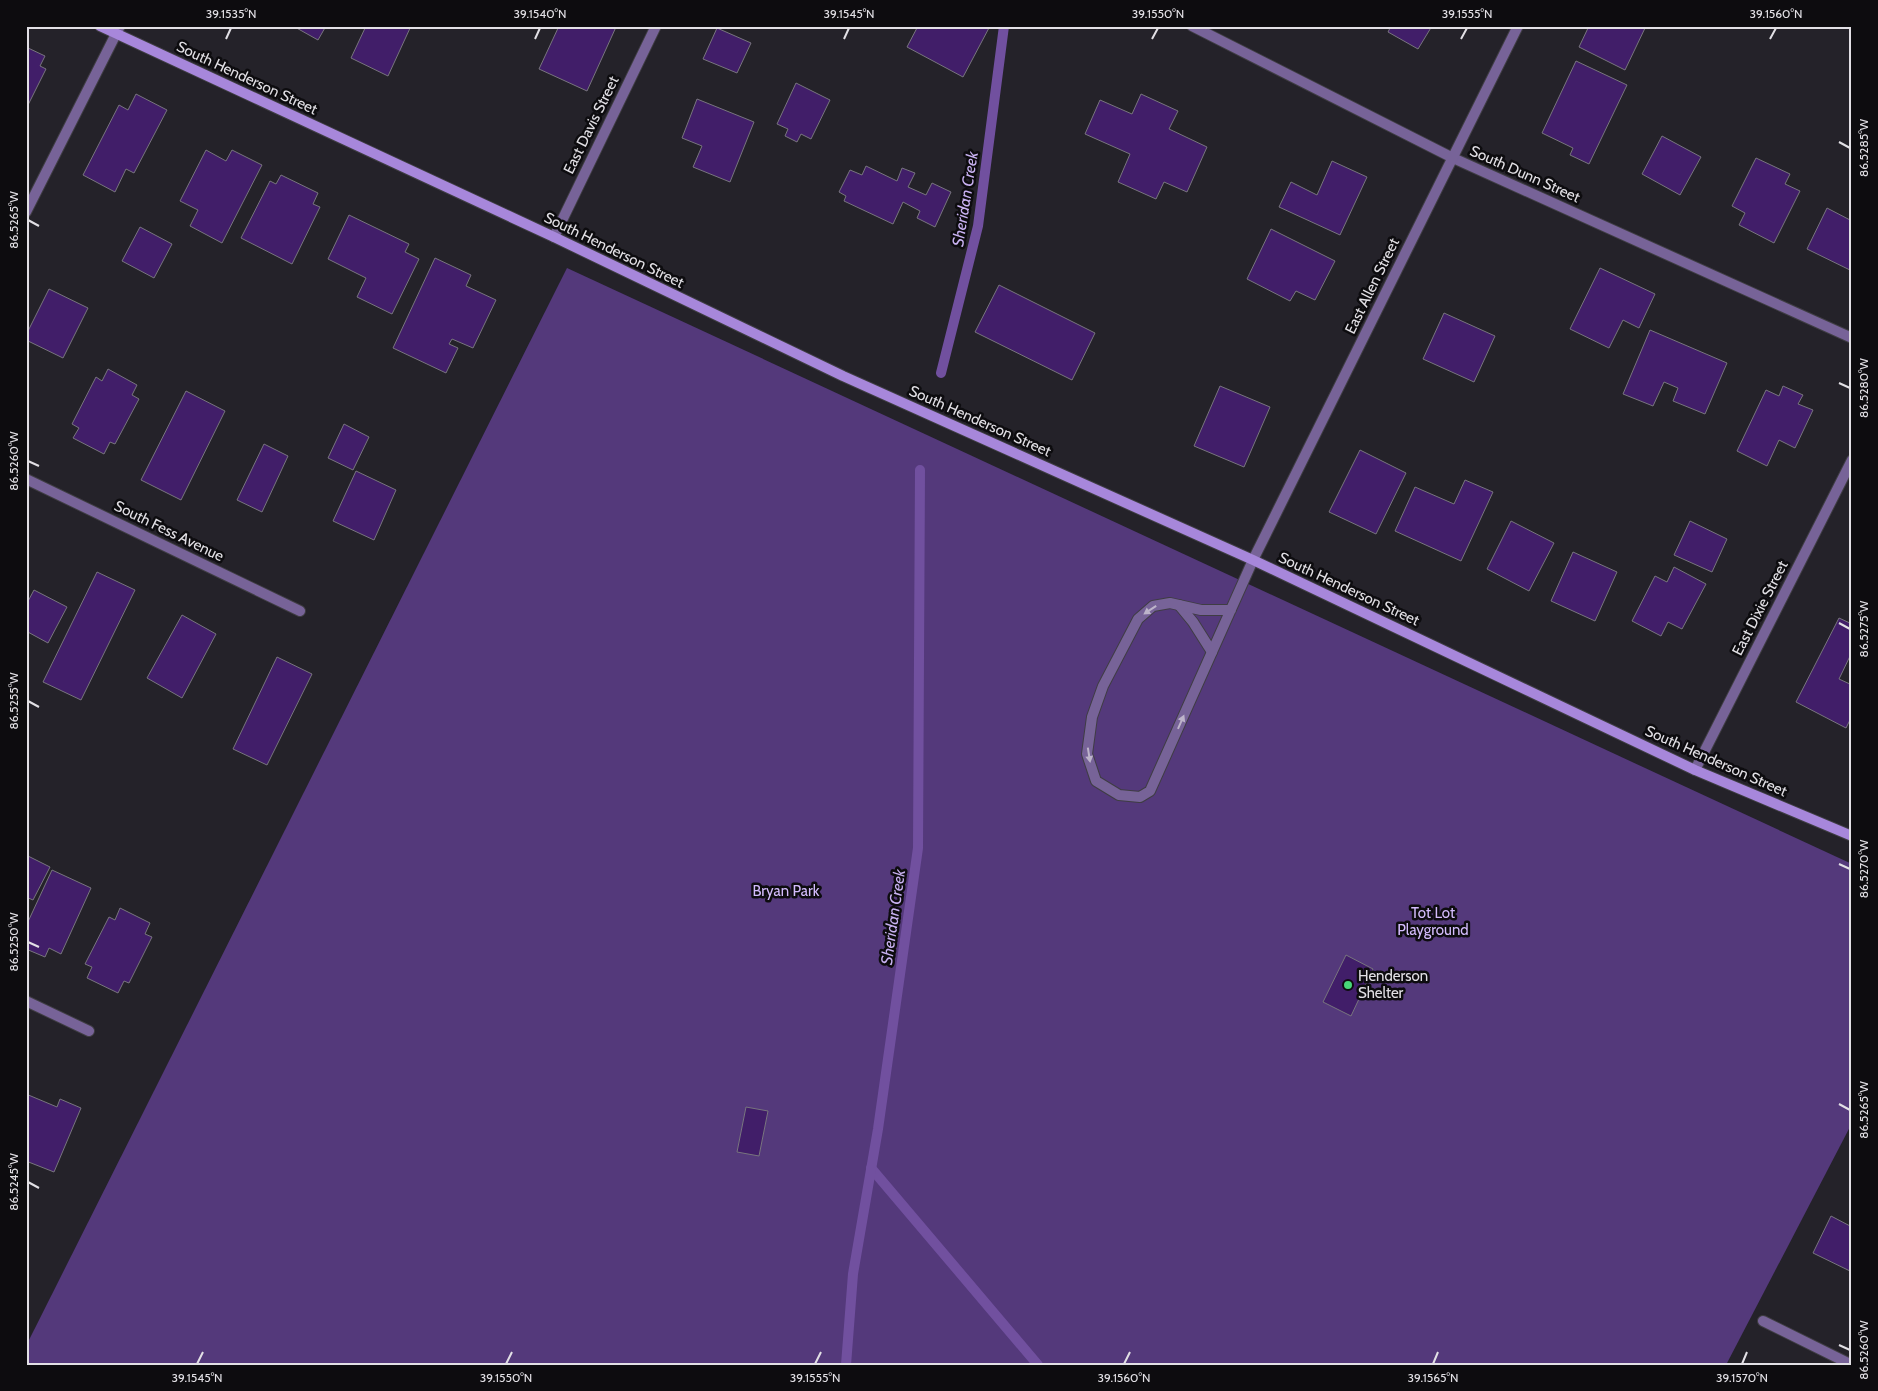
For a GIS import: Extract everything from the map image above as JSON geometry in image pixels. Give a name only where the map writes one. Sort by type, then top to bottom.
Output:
[{"type":"street","name":"South Henderson Street","points":[[100,26],[118,30],[843,376],[1253,560],[1695,770],[1852,836]]},
{"type":"street","name":"East Davis Street","points":[[554,237],[656,26]]},
{"type":"street","name":"South Dunn Street","points":[[1192,26],[1453,158],[1852,338]]},
{"type":"street","name":"East Allen Street","points":[[1231,610],[1201,610],[1170,603],[1153,606],[1138,619],[1103,686],[1092,717],[1087,754],[1096,781],[1119,795],[1140,797],[1150,791],[1231,610],[1253,560],[1518,26]]},
{"type":"street","points":[[26,212],[118,30]]},
{"type":"street","name":"East Dixie Street","points":[[1695,770],[1852,460]]},
{"type":"street","name":"South Fess Avenue","points":[[26,479],[300,611]]},
{"type":"street","points":[[1180,605],[1212,652]]},
{"type":"street","points":[[26,1001],[89,1031]]},
{"type":"street","points":[[1763,1321],[1852,1365]]},
{"type":"green space","name":"Bryan Park","points":[[567,268],[1852,864],[1852,1123],[1726,1365],[26,1365],[26,1346]]},
{"type":"building","points":[[293,26],[326,26],[318,40]]},
{"type":"building","points":[[366,26],[411,26],[388,76],[351,58]]},
{"type":"building","points":[[559,26],[616,27],[587,91],[539,69]]},
{"type":"building","points":[[918,26],[990,26],[963,77],[907,47]]},
{"type":"building","points":[[1391,26],[1432,26],[1418,49],[1388,32]]},
{"type":"building","points":[[1589,26],[1646,26],[1625,70],[1579,47]]},
{"type":"building","points":[[717,28],[751,43],[737,73],[703,59]]},
{"type":"building","points":[[26,47],[45,56],[40,66],[46,69],[26,109]]},
{"type":"building","points":[[1576,61],[1627,85],[1589,164],[1570,155],[1573,148],[1542,133]]},
{"type":"building","points":[[796,83],[830,100],[811,139],[801,134],[797,142],[785,136],[788,129],[777,124]]},
{"type":"building","points":[[136,94],[167,110],[134,173],[126,169],[115,192],[83,175],[119,105],[128,110]]},
{"type":"building","points":[[1141,94],[1178,111],[1169,129],[1207,147],[1187,192],[1164,182],[1156,199],[1118,182],[1130,154],[1085,134],[1100,100],[1132,114]]},
{"type":"building","points":[[697,99],[754,122],[730,182],[693,167],[702,146],[682,138]]},
{"type":"building","points":[[1662,136],[1701,157],[1680,195],[1642,174]]},
{"type":"building","points":[[206,150],[226,161],[232,150],[262,165],[222,243],[190,226],[198,210],[180,201]]},
{"type":"building","points":[[1756,158],[1790,174],[1785,184],[1800,191],[1774,243],[1739,225],[1745,213],[1732,206]]},
{"type":"building","points":[[1332,161],[1367,177],[1340,235],[1279,207],[1291,182],[1317,195]]},
{"type":"building","points":[[866,166],[897,181],[902,168],[915,173],[908,187],[926,195],[932,183],[951,192],[935,227],[917,218],[920,211],[903,202],[893,224],[844,201],[846,196],[839,192],[850,170],[862,175]]},
{"type":"building","points":[[281,175],[318,193],[313,204],[320,207],[292,264],[241,238],[270,181],[276,184]]},
{"type":"building","points":[[1827,208],[1852,221],[1852,271],[1807,249]]},
{"type":"building","points":[[349,215],[409,244],[405,252],[419,259],[392,314],[357,297],[366,278],[328,259]]},
{"type":"building","points":[[140,227],[172,244],[154,278],[122,261]]},
{"type":"building","points":[[1271,229],[1335,261],[1315,300],[1296,291],[1290,301],[1247,279]]},
{"type":"building","points":[[435,258],[471,275],[466,286],[496,300],[473,348],[452,339],[449,344],[458,348],[446,373],[393,348]]},
{"type":"building","points":[[1600,268],[1655,294],[1639,328],[1623,320],[1609,348],[1570,329]]},
{"type":"building","points":[[999,285],[1095,333],[1072,380],[975,332]]},
{"type":"building","points":[[49,289],[88,308],[63,358],[26,340],[26,335]]},
{"type":"building","points":[[1444,313],[1495,336],[1474,382],[1423,359]]},
{"type":"building","points":[[1650,330],[1727,363],[1705,414],[1673,401],[1678,388],[1664,382],[1653,406],[1623,394]]},
{"type":"building","points":[[108,369],[137,385],[132,395],[139,399],[115,444],[110,442],[104,454],[73,438],[79,428],[72,424],[96,377],[102,381]]},
{"type":"building","points":[[1220,386],[1270,407],[1244,467],[1194,446]]},
{"type":"building","points":[[1783,386],[1803,395],[1798,404],[1813,410],[1795,448],[1779,440],[1767,466],[1737,451],[1766,390],[1779,396]]},
{"type":"building","points":[[186,391],[225,411],[181,500],[141,480]]},
{"type":"building","points":[[344,424],[369,437],[353,470],[328,458]]},
{"type":"building","points":[[264,444],[288,456],[262,512],[237,500]]},
{"type":"building","points":[[1360,450],[1406,473],[1376,534],[1329,512]]},
{"type":"building","points":[[356,471],[396,490],[374,540],[333,521]]},
{"type":"building","points":[[1465,480],[1493,492],[1461,561],[1395,531],[1415,487],[1454,504]]},
{"type":"building","points":[[1511,521],[1554,543],[1529,591],[1487,569]]},
{"type":"building","points":[[1690,521],[1727,539],[1712,572],[1674,555]]},
{"type":"building","points":[[1573,552],[1617,572],[1595,621],[1551,601]]},
{"type":"building","points":[[1674,567],[1706,584],[1682,629],[1668,622],[1661,636],[1632,621],[1655,576],[1667,582]]},
{"type":"building","points":[[97,572],[135,590],[81,700],[43,682]]},
{"type":"building","points":[[34,590],[67,607],[48,643],[26,631],[26,605]]},
{"type":"building","points":[[182,615],[216,634],[182,698],[147,678]]},
{"type":"building","points":[[1839,618],[1852,624],[1852,652],[1839,679],[1852,685],[1852,716],[1846,728],[1796,702]]},
{"type":"building","points":[[277,657],[312,674],[267,765],[233,749]]},
{"type":"building","points":[[26,855],[50,867],[33,900],[26,897]]},
{"type":"building","points":[[52,870],[91,888],[61,954],[49,948],[45,957],[26,949],[26,926]]},
{"type":"building","points":[[120,908],[150,923],[145,934],[152,937],[129,983],[124,981],[118,993],[87,978],[92,967],[85,964],[109,917],[115,920]]},
{"type":"building","name":"Henderson Shelter","points":[[1346,955],[1373,969],[1351,1016],[1323,1002]]},
{"type":"building","points":[[26,1094],[57,1107],[60,1099],[81,1108],[54,1172],[26,1161]]},
{"type":"building","points":[[746,1107],[768,1111],[759,1156],[737,1152]]},
{"type":"building","points":[[1831,1216],[1852,1227],[1852,1272],[1813,1253]]},
{"type":"waterway","name":"Sheridan Creek","points":[[941,373],[978,226],[1004,26]]},
{"type":"waterway","name":"Sheridan Creek","points":[[846,1365],[853,1274],[878,1129],[918,848],[920,470]]},
{"type":"waterway","points":[[871,1168],[1038,1365]]},
{"type":"place","name":"Henderson Shelter","points":[[1348,985]]},
{"type":"park label","name":"Tot Lot Playground","points":[[1433,922]]}]
